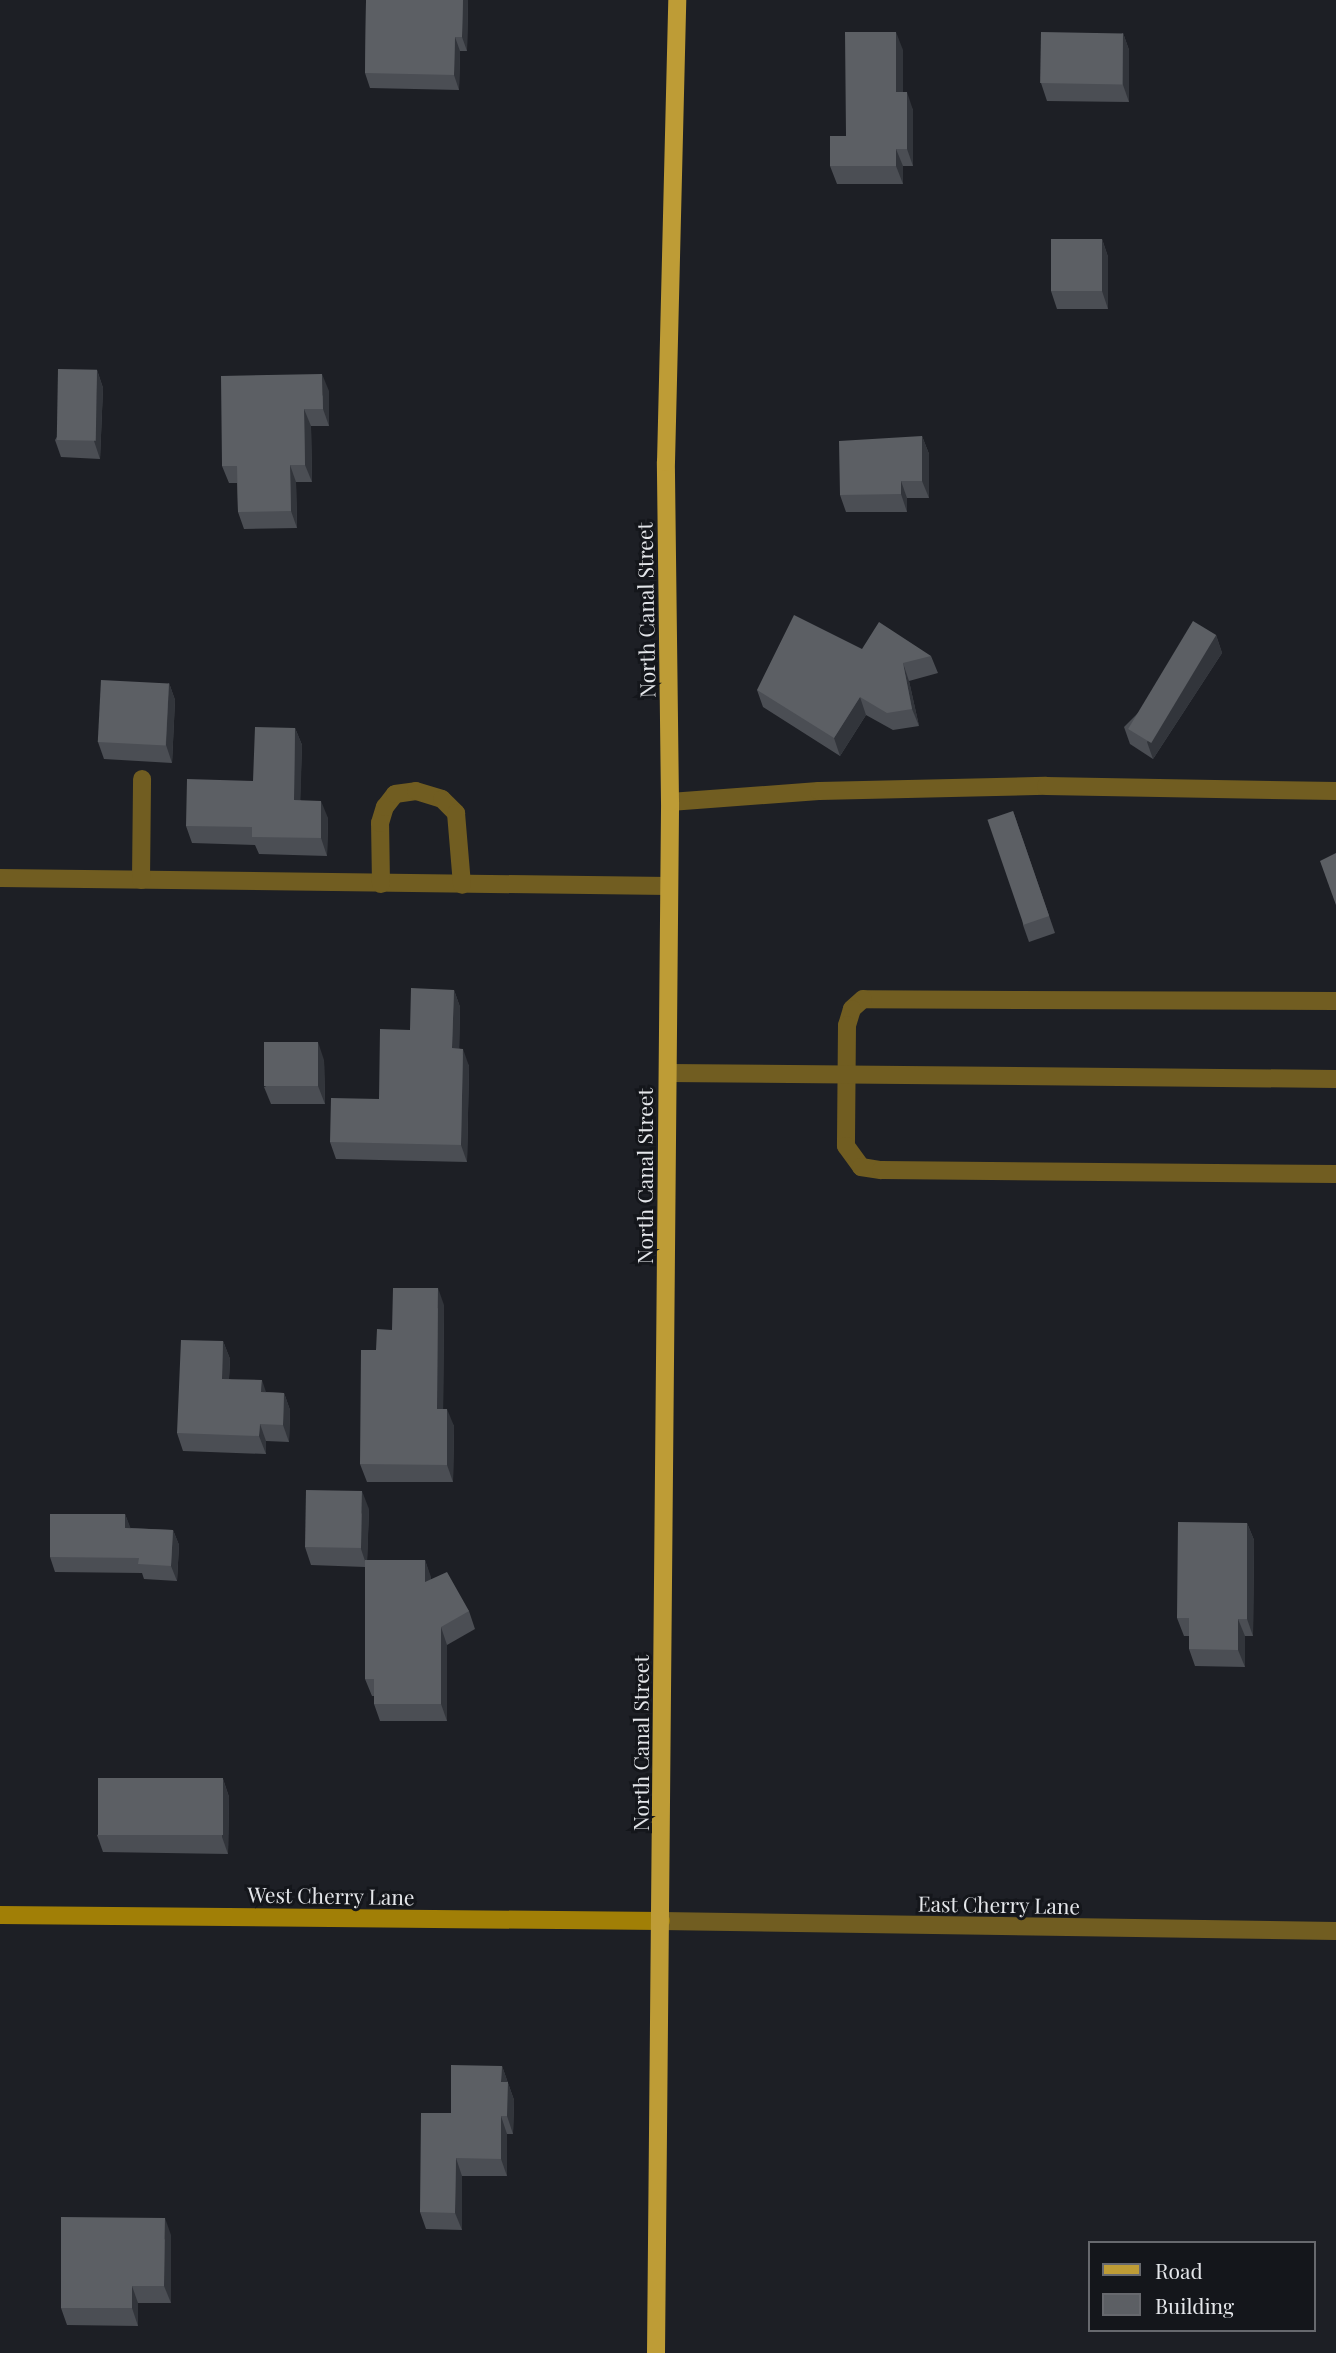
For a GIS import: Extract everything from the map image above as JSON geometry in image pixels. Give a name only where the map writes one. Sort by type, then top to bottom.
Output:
[{"type":"main road","name":"North Canal Street","points":[[656,2353],[670,802],[666,462],[677,0]]},
{"type":"street","points":[[141,880],[142,779]]},
{"type":"street","points":[[670,802],[819,791],[1046,786],[1336,791]]},
{"type":"street","points":[[381,884],[380,823],[385,807],[395,794],[416,791],[442,799],[456,813],[462,885]]},
{"type":"street","points":[[0,877],[669,886]]},
{"type":"street","points":[[1336,1001],[863,999],[852,1009],[847,1025],[846,1146],[861,1167],[1336,1174]]},
{"type":"street","points":[[667,1073],[1336,1079]]},
{"type":"street","name":"West Cherry Lane","points":[[0,1915],[661,1921]]},
{"type":"street","name":"East Cherry Lane","points":[[661,1921],[1336,1931]]},
{"type":"building","points":[[366,0],[463,0],[462,37],[455,37],[454,75],[365,73]]},
{"type":"building","points":[[845,32],[896,32],[896,92],[907,92],[907,149],[896,149],[896,166],[830,166],[830,136],[846,136]]},
{"type":"building","points":[[1041,32],[1123,33],[1122,84],[1040,83]]},
{"type":"building","points":[[1051,239],[1102,239],[1102,291],[1051,291]]},
{"type":"building","points":[[58,369],[97,370],[96,441],[57,440]]},
{"type":"building","points":[[322,374],[323,409],[304,409],[305,465],[290,465],[291,511],[238,512],[237,466],[222,466],[221,376]]},
{"type":"building","points":[[922,436],[922,481],[901,481],[901,494],[840,495],[839,441]]},
{"type":"building","points":[[794,615],[862,649],[879,622],[931,656],[903,663],[912,709],[887,713],[860,697],[834,738],[757,690]]},
{"type":"building","points":[[1193,621],[1216,635],[1151,743],[1128,729]]},
{"type":"building","points":[[101,680],[169,684],[166,745],[98,742]]},
{"type":"building","points":[[255,727],[295,728],[294,800],[321,801],[321,838],[252,837],[252,827],[186,826],[187,779],[253,781]]},
{"type":"building","points":[[1013,811],[1049,916],[1024,925],[987,820]]},
{"type":"building","points":[[1336,853],[1336,905],[1320,861]]},
{"type":"building","points":[[411,988],[454,990],[452,1048],[463,1049],[461,1145],[330,1142],[331,1098],[379,1099],[380,1029],[410,1030]]},
{"type":"building","points":[[264,1042],[318,1042],[318,1086],[264,1086]]},
{"type":"building","points":[[393,1288],[438,1288],[437,1409],[447,1409],[447,1465],[360,1464],[361,1350],[376,1350],[377,1329],[392,1330]]},
{"type":"building","points":[[181,1340],[223,1341],[222,1379],[262,1380],[261,1392],[284,1393],[283,1425],[260,1424],[259,1436],[177,1433]]},
{"type":"building","points":[[306,1490],[362,1491],[361,1548],[305,1547]]},
{"type":"building","points":[[50,1514],[125,1514],[125,1528],[173,1530],[171,1566],[138,1564],[139,1558],[50,1557]]},
{"type":"building","points":[[1178,1522],[1247,1523],[1247,1619],[1238,1619],[1238,1650],[1189,1649],[1189,1618],[1177,1618]]},
{"type":"building","points":[[365,1560],[425,1560],[425,1582],[447,1572],[469,1611],[441,1627],[441,1704],[374,1704],[374,1679],[365,1679]]},
{"type":"building","points":[[98,1778],[223,1778],[223,1835],[98,1835]]},
{"type":"building","points":[[451,2065],[502,2066],[501,2082],[508,2082],[507,2116],[501,2116],[501,2159],[456,2158],[455,2213],[420,2212],[421,2113],[451,2113]]},
{"type":"building","points":[[61,2217],[165,2218],[164,2286],[132,2286],[132,2308],[61,2308]]}]
